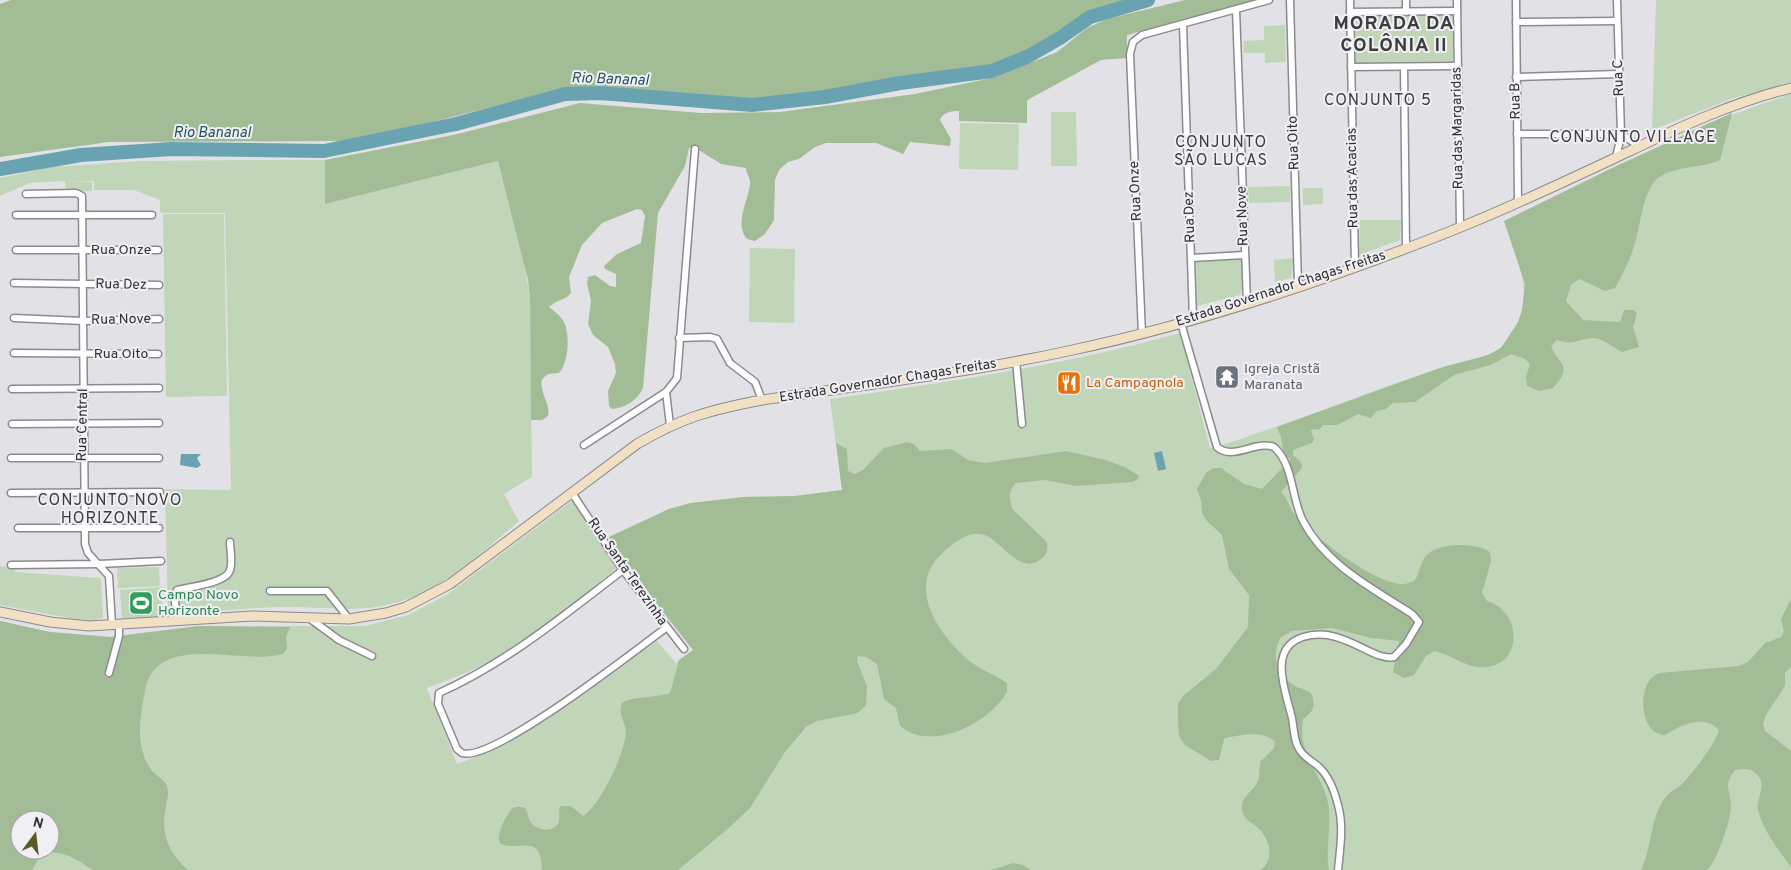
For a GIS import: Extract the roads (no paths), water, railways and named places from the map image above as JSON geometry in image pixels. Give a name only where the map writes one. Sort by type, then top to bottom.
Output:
[{"type":"main road","name":"Estrada Governador Chagas Freitas","points":[[0,612],[58,623],[115,625],[252,616],[349,619],[400,609],[435,593],[637,444],[670,425],[707,411],[762,400],[1016,361],[1142,334],[1181,323],[1298,286],[1460,227],[1714,113],[1791,88]]},
{"type":"street","points":[[1183,25],[1269,0]]},
{"type":"street","name":"Rua Oito","points":[[1290,0],[1298,286]]},
{"type":"street","name":"Rua das Acacias","points":[[1350,0],[1355,266]]},
{"type":"street","points":[[1406,0],[1406,12]]},
{"type":"street","name":"Rua das Margaridas","points":[[1457,0],[1460,227]]},
{"type":"street","name":"Rua B","points":[[1516,0],[1518,202]]},
{"type":"street","name":"Rua C","points":[[1616,157],[1621,135],[1617,0]]},
{"type":"street","name":"Rua Nove","points":[[1236,10],[1247,302]]},
{"type":"street","points":[[1350,12],[1458,11]]},
{"type":"street","points":[[1516,22],[1617,21]]},
{"type":"street","name":"Rua Onze","points":[[1142,334],[1131,48],[1132,42],[1142,35],[1183,25]]},
{"type":"street","name":"Rua Dez","points":[[1183,25],[1193,319]]},
{"type":"street","points":[[1351,67],[1457,66]]},
{"type":"street","points":[[1404,67],[1406,246]]},
{"type":"street","points":[[1516,77],[1619,74]]},
{"type":"street","points":[[1517,134],[1621,135],[1639,146]]},
{"type":"street","points":[[584,445],[666,392],[674,384],[678,370],[695,149]]},
{"type":"street","points":[[26,194],[80,194],[82,213]]},
{"type":"street","points":[[16,215],[82,213],[152,215]]},
{"type":"street","name":"Rua Central","points":[[82,213],[84,529],[86,548],[110,579],[115,625],[119,636],[109,674]]},
{"type":"street","name":"Rua Onze","points":[[16,250],[158,250]]},
{"type":"street","points":[[1192,258],[1244,254]]},
{"type":"street","name":"Rua Dez","points":[[14,283],[159,285]]},
{"type":"street","name":"Rua Nove","points":[[14,318],[84,321],[159,320]]},
{"type":"street","points":[[1181,323],[1217,447],[1231,453],[1260,444],[1274,447],[1284,460],[1302,520],[1325,552],[1346,571],[1412,614],[1419,622],[1406,644],[1394,657],[1385,657],[1345,638],[1327,635],[1303,637],[1285,652],[1282,663],[1283,688],[1298,747],[1326,776],[1338,806],[1341,834],[1338,870]]},
{"type":"street","points":[[679,338],[710,337],[717,340],[730,363],[755,382],[762,400]]},
{"type":"street","name":"Rua Oito","points":[[14,353],[158,354]]},
{"type":"street","points":[[1016,361],[1022,424]]},
{"type":"street","points":[[12,389],[159,388]]},
{"type":"street","points":[[666,392],[670,425]]},
{"type":"street","points":[[12,424],[159,423]]},
{"type":"street","points":[[11,458],[159,458]]},
{"type":"street","points":[[11,493],[160,492]]},
{"type":"street","name":"Rua Santa Terezinha","points":[[572,493],[623,570],[684,649]]},
{"type":"street","points":[[18,528],[159,528]]},
{"type":"street","points":[[182,620],[176,610],[174,600],[177,590],[214,582],[225,577],[230,570],[230,542]]},
{"type":"street","points":[[11,565],[162,561]]},
{"type":"street","points":[[623,570],[490,668],[439,693],[438,704],[457,749],[468,755],[502,741],[528,727],[666,628]]},
{"type":"street","points":[[270,591],[327,591],[349,619]]},
{"type":"street","points":[[308,617],[339,640],[372,656]]},
{"type":"water","points":[[1162,451],[1166,469],[1158,471],[1154,453]]},
{"type":"water","points":[[181,454],[201,454],[197,458],[201,465],[197,468],[180,465]]},
{"type":"waterway","name":"Rio Bananal","points":[[0,169],[81,155],[172,149],[324,151],[456,124],[565,94],[600,93],[752,105],[825,97],[900,83],[992,71],[1027,57],[1060,38],[1090,17],[1148,0]]},
{"type":"place","name":"Igreja Cristã Maranata","points":[[1227,377]]},
{"type":"place","name":"La Campagnola","points":[[1069,383]]},
{"type":"place","name":"Campo Novo Horizonte","points":[[141,603]]},
{"type":"district","name":"MORADA DA COLÔNIA II","points":[[1394,35]]},
{"type":"district","name":"CONJUNTO 5","points":[[1378,101]]},
{"type":"district","name":"CONJUNTO VILLAGE","points":[[1633,138]]},
{"type":"district","name":"CONJUNTO SÃO LUCAS","points":[[1221,152]]},
{"type":"district","name":"CONJUNTO NOVO HORIZONTE","points":[[110,510]]}]
